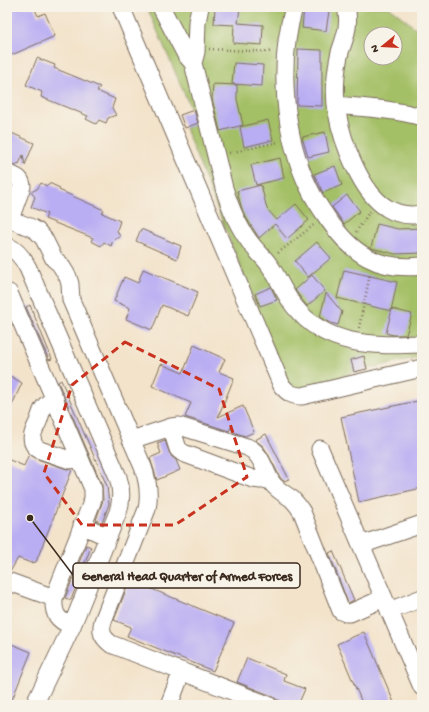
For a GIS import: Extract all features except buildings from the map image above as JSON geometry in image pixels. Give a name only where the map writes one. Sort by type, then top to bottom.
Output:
[{"type":"street","points":[[121,7],[282,386],[286,391],[297,396],[302,396],[422,368]]},
{"type":"street","points":[[161,7],[186,55],[195,56]]},
{"type":"street","points":[[200,7],[197,22],[195,56],[216,156],[229,204],[249,240],[267,262],[286,296],[302,316],[323,331],[335,337],[364,344],[422,344]]},
{"type":"street","points":[[294,7],[289,27],[285,67],[287,106],[292,139],[297,158],[309,188],[325,216],[341,237],[357,251],[386,265],[398,267],[422,266]]},
{"type":"street","points":[[346,7],[348,20],[347,30],[337,67],[336,105],[341,129],[353,162],[376,200],[386,208],[404,215],[413,216],[422,214]]},
{"type":"street","points":[[336,105],[421,113]]},
{"type":"street","points":[[7,173],[18,178],[21,181],[22,186],[9,218],[32,228],[41,234],[44,239],[54,259],[54,274],[56,281],[65,295],[71,300],[147,478],[149,489],[147,509],[103,621],[101,627],[102,634],[111,644],[268,705]]},
{"type":"street","points":[[7,246],[18,252],[24,260],[121,486],[120,504],[108,536],[72,626],[37,699],[37,705]]},
{"type":"street","points":[[34,283],[8,294],[93,489],[93,498],[54,598],[54,607],[58,616],[63,622],[72,626]]},
{"type":"street","points":[[43,373],[69,362]]},
{"type":"street","points":[[55,399],[43,408],[32,434],[32,442],[36,448],[66,460],[80,458]]},
{"type":"street","points":[[131,440],[171,427],[179,426],[250,448],[256,452],[269,478],[278,489],[294,501],[302,512],[341,610],[346,613],[422,598]]},
{"type":"street","points":[[171,427],[178,449],[183,453],[258,480],[269,478]]},
{"type":"street","points":[[320,449],[387,605],[417,662],[422,687]]},
{"type":"street","points":[[361,545],[422,524]]},
{"type":"street","points":[[82,525],[108,536]]},
{"type":"street","points":[[10,582],[54,598]]},
{"type":"street","points":[[169,705],[182,671]]},
{"type":"path","points":[[195,56],[286,53]]},
{"type":"path","points":[[216,156],[292,139]]},
{"type":"path","points":[[349,244],[376,200]]},
{"type":"path","points":[[267,262],[325,216]]},
{"type":"path","points":[[356,342],[373,260]]},
{"type":"highlighted area","points":[[125,342],[219,389],[247,477],[175,525],[82,525],[44,473],[72,385]]},
{"type":"green space","points":[[147,7],[389,7],[422,33],[422,356],[367,369],[364,356],[351,360],[354,372],[302,393],[289,388],[185,128],[201,122],[196,109],[192,111]]},
{"type":"place","name":"General Head Quarter of Armed Forces","points":[[30,518]]}]
